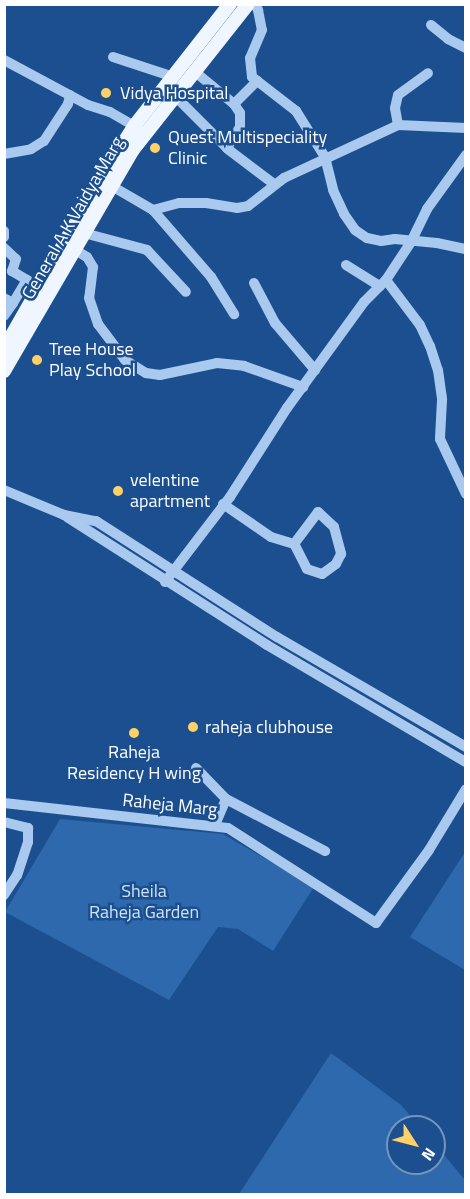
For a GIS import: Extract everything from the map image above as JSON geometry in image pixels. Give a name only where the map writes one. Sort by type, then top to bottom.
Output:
[{"type":"main road","name":"General A K Vaidya Marg","points":[[4,371],[84,233],[140,129],[174,77],[230,4]]},
{"type":"main road","name":"General A K Vaidya Marg","points":[[4,349],[9,321],[39,288],[105,172],[140,129],[175,96],[248,4]]},
{"type":"street","points":[[255,4],[262,30],[250,58],[252,77],[296,111],[325,157],[333,190],[344,214],[356,230],[366,238],[456,246],[465,249]]},
{"type":"street","points":[[431,25],[448,39],[465,48]]},
{"type":"street","points":[[113,57],[174,77]]},
{"type":"street","points":[[4,60],[140,129]]},
{"type":"street","points":[[194,71],[234,104],[241,120],[227,148]]},
{"type":"street","points":[[398,125],[395,108],[398,95],[428,73]]},
{"type":"street","points":[[234,104],[257,81]]},
{"type":"street","points":[[4,154],[31,149],[44,141],[68,104],[70,95]]},
{"type":"street","points":[[175,96],[227,148],[274,184]]},
{"type":"street","points":[[153,210],[179,203],[206,203],[237,208],[248,206],[274,184],[325,157],[398,125],[465,128]]},
{"type":"street","points":[[165,582],[223,504],[364,302],[383,283],[411,242],[427,209],[465,155]]},
{"type":"street","points":[[110,185],[153,210],[211,277],[234,314]]},
{"type":"street","points":[[4,231],[4,237]]},
{"type":"street","points":[[84,233],[147,250],[186,291]]},
{"type":"street","points":[[4,249],[16,259],[12,272],[39,288]]},
{"type":"street","points":[[74,249],[87,257],[93,267],[89,298],[98,324],[126,360],[146,373],[160,375],[217,363],[244,366],[303,387]]},
{"type":"street","points":[[346,265],[383,283],[420,325],[438,370],[442,399],[440,439],[465,494]]},
{"type":"street","points":[[9,321],[9,300],[27,280]]},
{"type":"street","points":[[254,283],[275,323],[315,370]]},
{"type":"street","points":[[4,490],[64,515],[165,582],[267,645],[465,762]]},
{"type":"street","points":[[223,504],[271,537],[294,544],[307,569],[322,574],[336,564],[341,554],[334,527],[318,512],[294,544]]},
{"type":"street","points":[[64,515],[96,521],[277,637],[465,747]]},
{"type":"street","points":[[196,768],[226,799],[325,851]]},
{"type":"street","name":"Raheja Marg","points":[[4,803],[228,828],[376,923],[429,850],[465,789]]},
{"type":"street","points":[[215,825],[226,799]]},
{"type":"street","points":[[4,822],[28,828],[28,842],[16,875],[4,895]]},
{"type":"green space","name":"Sheila Raheja Garden","points":[[60,819],[223,834],[314,887],[273,951],[238,929],[218,927],[169,1000],[5,912]]},
{"type":"green space","points":[[465,852],[466,970],[410,937]]},
{"type":"green space","points":[[331,1053],[401,1105],[410,1115],[386,1115],[386,1175],[446,1175],[446,1157],[465,1180],[465,1194],[239,1194]]},
{"type":"place","name":"Vidya Hospital","points":[[106,93]]},
{"type":"place","name":"Quest Multispeciality Clinic","points":[[155,148]]},
{"type":"place","name":"Tree House Play School","points":[[37,360]]},
{"type":"place","name":"velentine apartment","points":[[118,491]]},
{"type":"place","name":"raheja clubhouse","points":[[193,727]]},
{"type":"place","name":"Raheja Residency H wing","points":[[134,733]]}]
